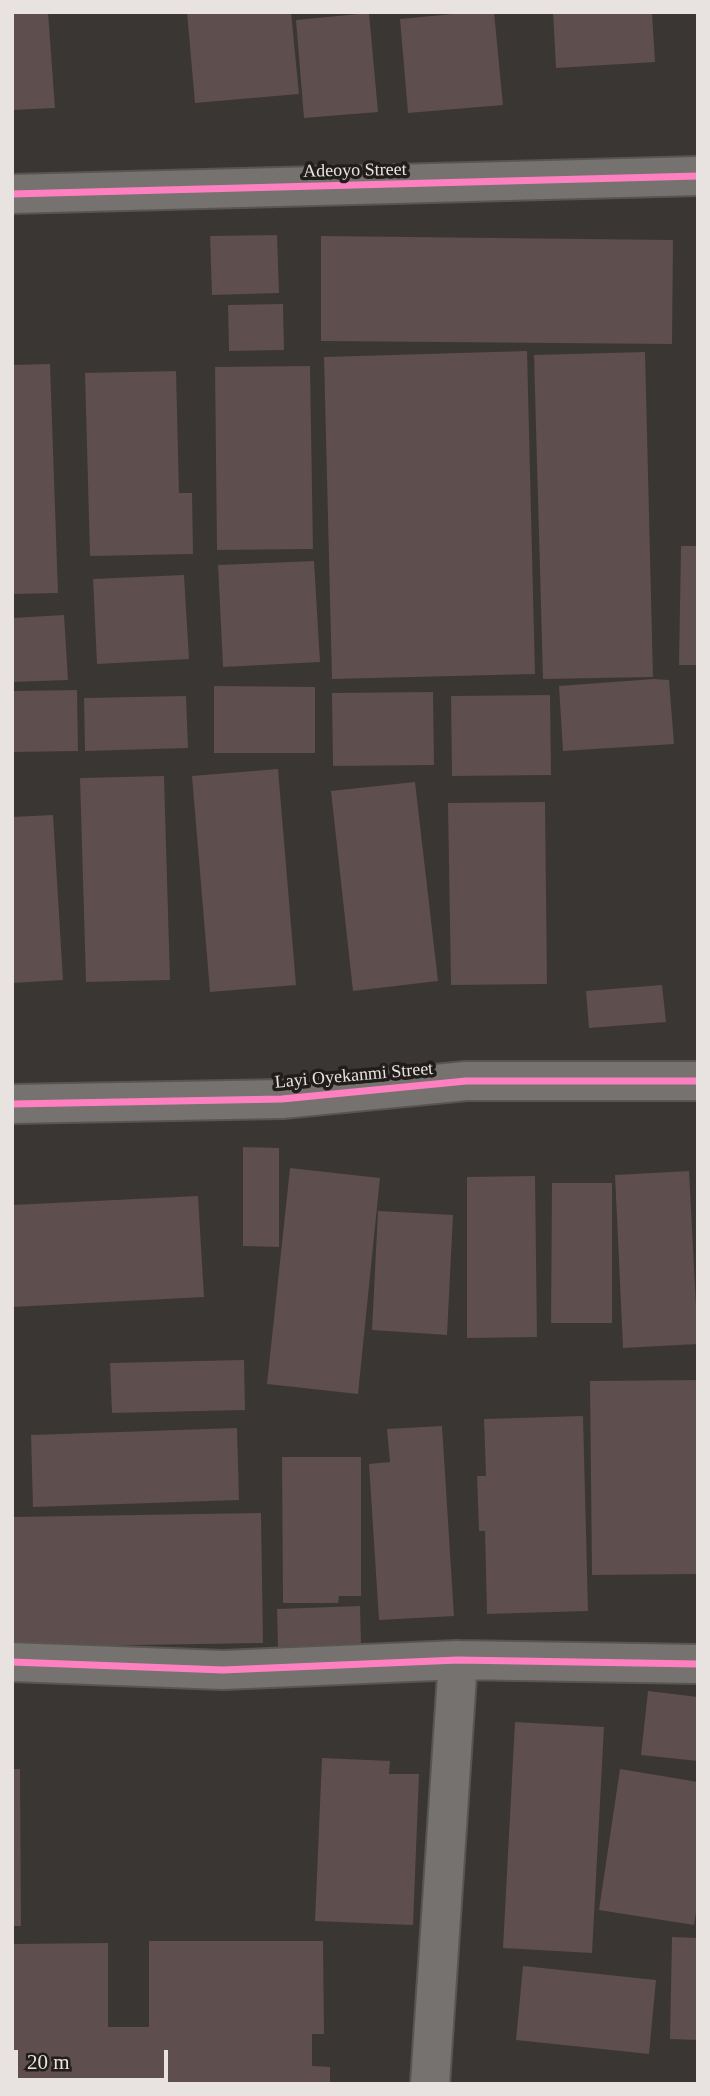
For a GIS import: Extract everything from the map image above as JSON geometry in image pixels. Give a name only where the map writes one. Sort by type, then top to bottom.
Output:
[{"type":"street","name":"Adeoyo Street","points":[[12,194],[698,176]]},
{"type":"street","name":"Layi Oyekanmi Street","points":[[12,1104],[282,1099],[466,1081],[698,1081]]},
{"type":"street","points":[[12,1662],[223,1670],[458,1660],[698,1664]]},
{"type":"street","points":[[430,2084],[458,1660]]},
{"type":"building","points":[[12,12],[48,12],[55,108],[12,110]]},
{"type":"building","points":[[187,12],[291,12],[299,94],[195,103]]},
{"type":"building","points":[[494,12],[503,105],[408,113],[400,19]]},
{"type":"building","points":[[553,12],[652,12],[655,62],[556,68]]},
{"type":"building","points":[[369,13],[378,112],[304,118],[296,20]]},
{"type":"building","points":[[277,235],[279,293],[212,295],[210,236]]},
{"type":"building","points":[[321,236],[673,240],[672,344],[321,341]]},
{"type":"building","points":[[283,304],[284,350],[229,351],[228,305]]},
{"type":"building","points":[[527,351],[535,674],[332,679],[324,357]]},
{"type":"building","points":[[645,352],[653,677],[543,679],[534,355]]},
{"type":"building","points":[[50,364],[58,593],[12,594],[12,365]]},
{"type":"building","points":[[310,366],[313,549],[217,550],[215,367]]},
{"type":"building","points":[[176,371],[179,493],[192,493],[193,554],[90,556],[85,373]]},
{"type":"building","points":[[681,546],[698,546],[698,665],[679,665]]},
{"type":"building","points":[[314,561],[320,662],[223,667],[218,565]]},
{"type":"building","points":[[184,575],[189,659],[97,664],[93,579]]},
{"type":"building","points":[[64,615],[68,680],[12,682],[12,618]]},
{"type":"building","points":[[669,680],[674,744],[563,751],[559,686]]},
{"type":"building","points":[[214,686],[315,687],[315,753],[214,753]]},
{"type":"building","points":[[77,690],[78,751],[12,752],[12,691]]},
{"type":"building","points":[[433,692],[434,765],[333,766],[332,693]]},
{"type":"building","points":[[550,695],[551,775],[452,776],[451,696]]},
{"type":"building","points":[[186,696],[188,748],[85,751],[84,698]]},
{"type":"building","points":[[278,769],[296,985],[210,992],[192,776]]},
{"type":"building","points":[[164,776],[170,980],[86,982],[80,778]]},
{"type":"building","points":[[415,782],[438,981],[353,991],[331,791]]},
{"type":"building","points":[[545,802],[547,984],[451,985],[448,803]]},
{"type":"building","points":[[53,815],[63,980],[12,983],[12,817]]},
{"type":"building","points":[[662,985],[666,1022],[589,1028],[586,991]]},
{"type":"building","points":[[243,1147],[279,1148],[279,1247],[243,1246]]},
{"type":"building","points":[[290,1168],[380,1178],[358,1394],[267,1384]]},
{"type":"building","points":[[689,1171],[698,1344],[623,1348],[615,1175]]},
{"type":"building","points":[[535,1176],[537,1337],[467,1338],[467,1177]]},
{"type":"building","points":[[552,1183],[612,1183],[612,1323],[551,1323]]},
{"type":"building","points":[[198,1196],[204,1297],[12,1307],[12,1205]]},
{"type":"building","points":[[378,1211],[453,1215],[447,1335],[372,1330]]},
{"type":"building","points":[[244,1360],[245,1410],[112,1413],[110,1363]]},
{"type":"building","points":[[698,1380],[696,1574],[592,1575],[590,1381]]},
{"type":"building","points":[[583,1416],[588,1611],[487,1614],[485,1531],[479,1531],[477,1476],[486,1476],[484,1419]]},
{"type":"building","points":[[442,1426],[454,1616],[379,1620],[369,1464],[390,1462],[387,1429]]},
{"type":"building","points":[[237,1428],[239,1500],[33,1507],[31,1435]]},
{"type":"building","points":[[282,1457],[361,1457],[361,1596],[339,1596],[338,1603],[283,1603]]},
{"type":"building","points":[[261,1513],[263,1643],[12,1647],[12,1517]]},
{"type":"building","points":[[360,1606],[361,1644],[278,1647],[277,1609]]},
{"type":"building","points":[[648,1691],[698,1697],[698,1761],[641,1755]]},
{"type":"building","points":[[515,1722],[604,1727],[592,1953],[503,1948]]},
{"type":"building","points":[[322,1758],[390,1761],[389,1774],[419,1774],[413,1925],[315,1921]]},
{"type":"building","points":[[12,1769],[20,1769],[21,1926],[12,1926]]},
{"type":"building","points":[[620,1769],[698,1782],[698,1900],[694,1925],[599,1910]]},
{"type":"building","points":[[672,1937],[698,1938],[698,2040],[670,2039]]},
{"type":"building","points":[[149,1941],[323,1941],[324,2034],[312,2034],[312,2066],[330,2067],[330,2084],[12,2084],[12,1944],[108,1943],[108,2027],[149,2027]]},
{"type":"building","points":[[523,1966],[656,1980],[649,2054],[516,2040]]},
{"type":"cycle path","points":[[12,194],[698,176]]},
{"type":"cycle path","points":[[12,1104],[282,1099],[466,1081],[698,1081]]},
{"type":"cycle path","points":[[12,1662],[223,1670],[458,1660],[698,1664]]}]
